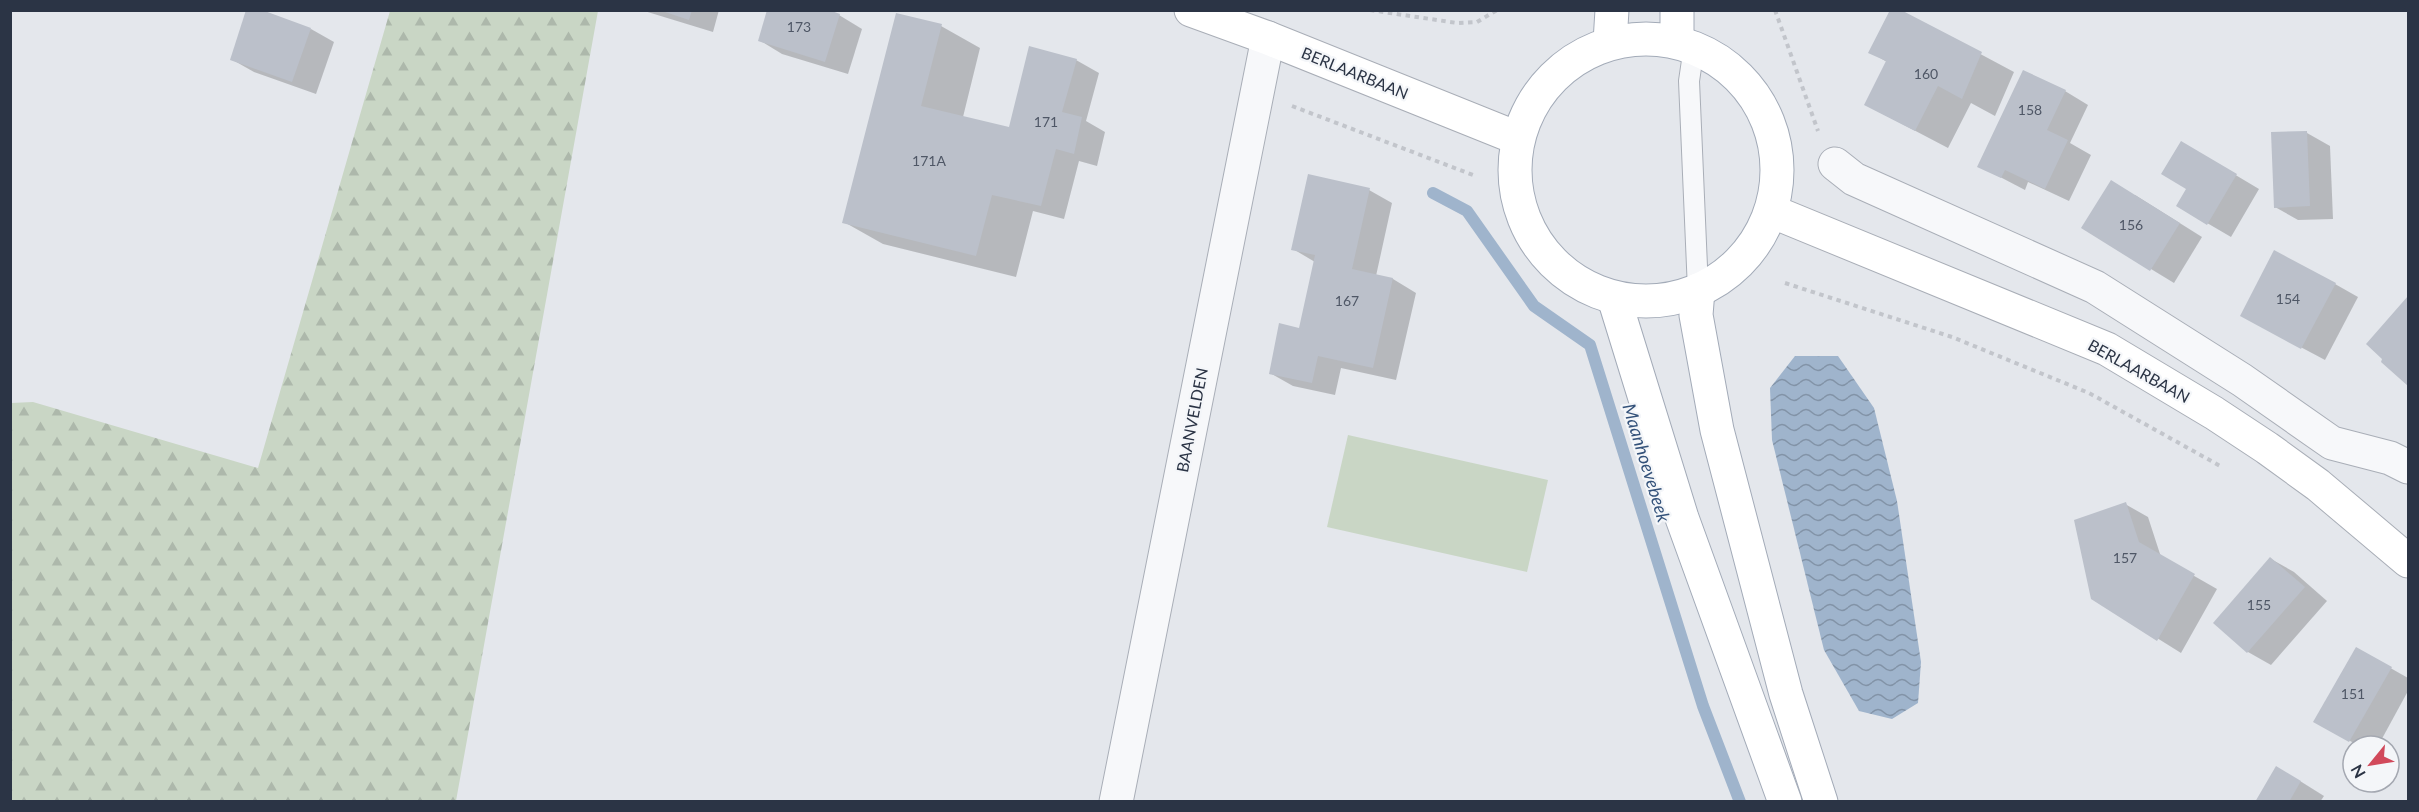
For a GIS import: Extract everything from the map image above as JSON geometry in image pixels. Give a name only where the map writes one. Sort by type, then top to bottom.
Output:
[{"type":"main road","name":"BERLAARBAAN","points":[[1191,10],[1268,38],[1517,138]]},
{"type":"main road","points":[[1611,26],[1645,38],[1683,33],[1723,62],[1747,85],[1765,113],[1775,145],[1777,178],[1771,211],[1750,250],[1718,280],[1675,298],[1644,301],[1614,298],[1590,289],[1568,276],[1549,259],[1533,238],[1522,215],[1516,189],[1514,164],[1517,138],[1530,105],[1551,77],[1580,55],[1611,26]]},
{"type":"main road","name":"BERLAARBAAN","points":[[1771,211],[2107,349],[2266,448],[2406,552]]},
{"type":"main road","points":[[1698,290],[1696,315],[1717,430],[1786,694],[1821,801]]},
{"type":"main road","points":[[1614,298],[1682,518],[1785,801]]},
{"type":"street","name":"BAANVELDEN","points":[[1116,801],[1268,38]]},
{"type":"street","points":[[1835,164],[1854,179],[2095,287],[2242,380],[2332,443],[2390,458],[2409,467]]},
{"type":"lane","points":[[1683,33],[1689,81],[1698,290]]},
{"type":"path","points":[[1370,10],[1457,23],[1477,22],[1497,10]]},
{"type":"path","points":[[1775,10],[1823,143],[1835,164]]},
{"type":"path","points":[[1287,104],[1473,175]]},
{"type":"path","points":[[1785,283],[1952,337],[2089,393],[2230,471]]},
{"type":"green space","points":[[390,11],[598,11],[456,801],[11,801],[11,403],[33,402],[258,468]]},
{"type":"green space","points":[[1348,435],[1548,480],[1527,572],[1327,527]]},
{"type":"water","points":[[1795,356],[1838,356],[1874,408],[1897,501],[1921,662],[1918,703],[1892,719],[1859,711],[1824,650],[1772,440],[1770,388]]},
{"type":"building","points":[[246,10],[262,10],[311,28],[292,82],[230,60]]},
{"type":"building","points":[[659,10],[692,10],[689,20]]},
{"type":"building","points":[[767,10],[829,10],[840,14],[825,62],[758,41]]},
{"type":"building","points":[[1890,10],[1901,10],[1982,52],[1962,99],[1938,86],[1915,131],[1864,105],[1886,61],[1868,53]]},
{"type":"building","points":[[896,13],[942,24],[921,106],[1009,127],[1029,46],[1077,59],[1062,112],[1082,117],[1074,154],[1056,149],[1041,206],[992,195],[976,256],[842,223]]},
{"type":"building","points":[[2023,70],[2066,90],[2047,130],[2068,140],[2045,189],[2005,170],[2001,178],[1977,167]]},
{"type":"building","points":[[2307,131],[2310,206],[2274,208],[2271,132]]},
{"type":"building","points":[[2181,141],[2237,174],[2207,225],[2176,206],[2186,189],[2161,174]]},
{"type":"building","points":[[1308,174],[1370,188],[1352,269],[1393,278],[1373,368],[1318,356],[1312,383],[1269,374],[1279,323],[1299,328],[1315,255],[1291,250]]},
{"type":"building","points":[[2111,180],[2180,223],[2150,271],[2081,228]]},
{"type":"building","points":[[2274,250],[2336,283],[2301,349],[2240,316]]},
{"type":"building","points":[[2408,296],[2408,386],[2381,362],[2382,359],[2366,344]]},
{"type":"building","points":[[2126,502],[2139,542],[2195,574],[2157,641],[2091,599],[2074,520]]},
{"type":"building","points":[[2270,557],[2305,587],[2247,653],[2213,623]]},
{"type":"building","points":[[2356,647],[2392,667],[2354,734],[2341,734],[2341,738],[2313,722]]},
{"type":"building","points":[[2276,766],[2301,781],[2289,802],[2255,802]]},
{"type":"waterway","name":"Maanhoevebeek","points":[[1433,193],[1467,211],[1534,306],[1590,345],[1703,706],[1740,802]]}]
